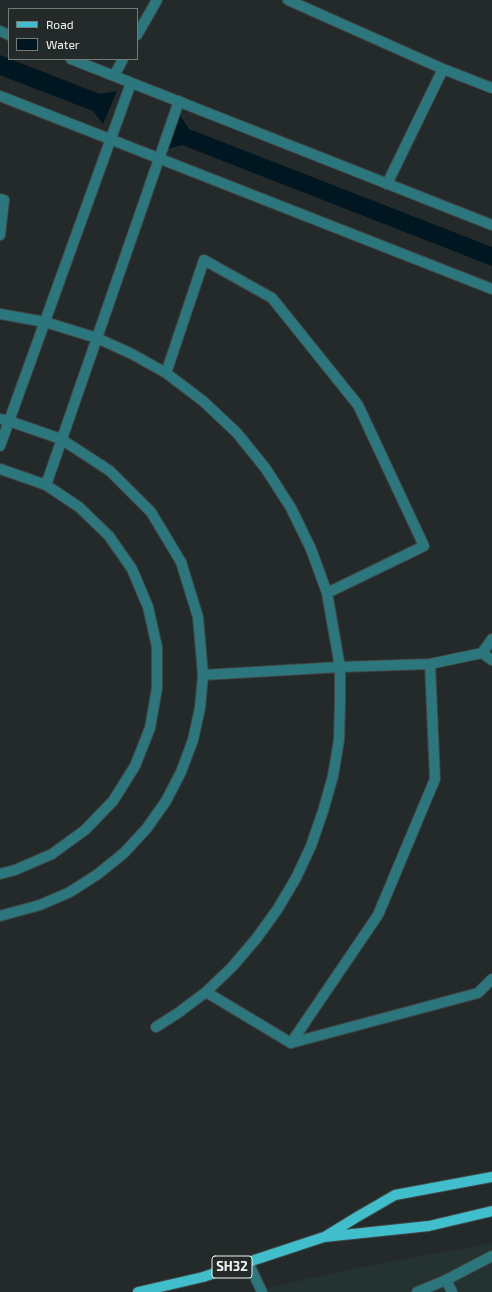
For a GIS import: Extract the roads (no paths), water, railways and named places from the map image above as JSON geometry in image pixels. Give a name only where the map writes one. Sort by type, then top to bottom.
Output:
[{"type":"main road","name":"SH32","points":[[324,1238],[357,1216],[395,1195],[492,1177]]},
{"type":"main road","name":"SH32","points":[[144,1291],[203,1276],[324,1238],[429,1226],[492,1211]]},
{"type":"street","points":[[138,33],[156,0]]},
{"type":"street","points":[[288,0],[443,69],[492,88]]},
{"type":"street","points":[[74,60],[492,225]]},
{"type":"street","points":[[114,76],[122,60]]},
{"type":"street","points":[[387,184],[443,69]]},
{"type":"street","points":[[0,446],[5,420],[45,322],[131,82]]},
{"type":"street","points":[[0,96],[492,289]]},
{"type":"street","points":[[46,485],[179,101]]},
{"type":"street","points":[[0,199],[4,200],[0,235]]},
{"type":"street","points":[[166,373],[204,260],[272,298],[358,405],[424,546],[327,593]]},
{"type":"street","points":[[0,314],[45,322],[97,338],[132,354],[166,373],[203,401],[237,433],[266,469],[291,508],[305,535],[327,593],[340,667],[338,740],[324,811],[311,846],[296,878],[277,910],[260,934],[232,967],[206,992],[156,1027]]},
{"type":"street","points":[[0,916],[40,905],[70,892],[104,870],[124,853],[147,828],[166,801],[181,772],[193,740],[200,708],[203,675],[198,617],[181,562],[151,512],[110,471],[62,439],[5,420]]},
{"type":"street","points":[[0,469],[46,485],[80,507],[109,536],[132,570],[148,607],[157,647],[157,688],[150,728],[135,766],[113,801],[85,830],[52,854],[15,870],[0,874]]},
{"type":"street","points":[[203,675],[340,667],[430,664],[482,653],[492,639]]},
{"type":"street","points":[[482,653],[492,660]]},
{"type":"street","points":[[291,1043],[378,915],[435,779],[430,664]]},
{"type":"street","points":[[206,992],[291,1043],[478,993],[492,979]]},
{"type":"street","points":[[417,1292],[446,1280],[492,1256]]},
{"type":"street","points":[[248,1262],[262,1292]]},
{"type":"street","points":[[446,1280],[452,1292]]},
{"type":"water","points":[[0,55],[8,58],[8,60],[13,60],[100,94],[117,91],[103,124],[93,111],[0,75]]},
{"type":"water","points":[[180,115],[189,129],[492,247],[492,266],[182,145],[167,149]]}]
